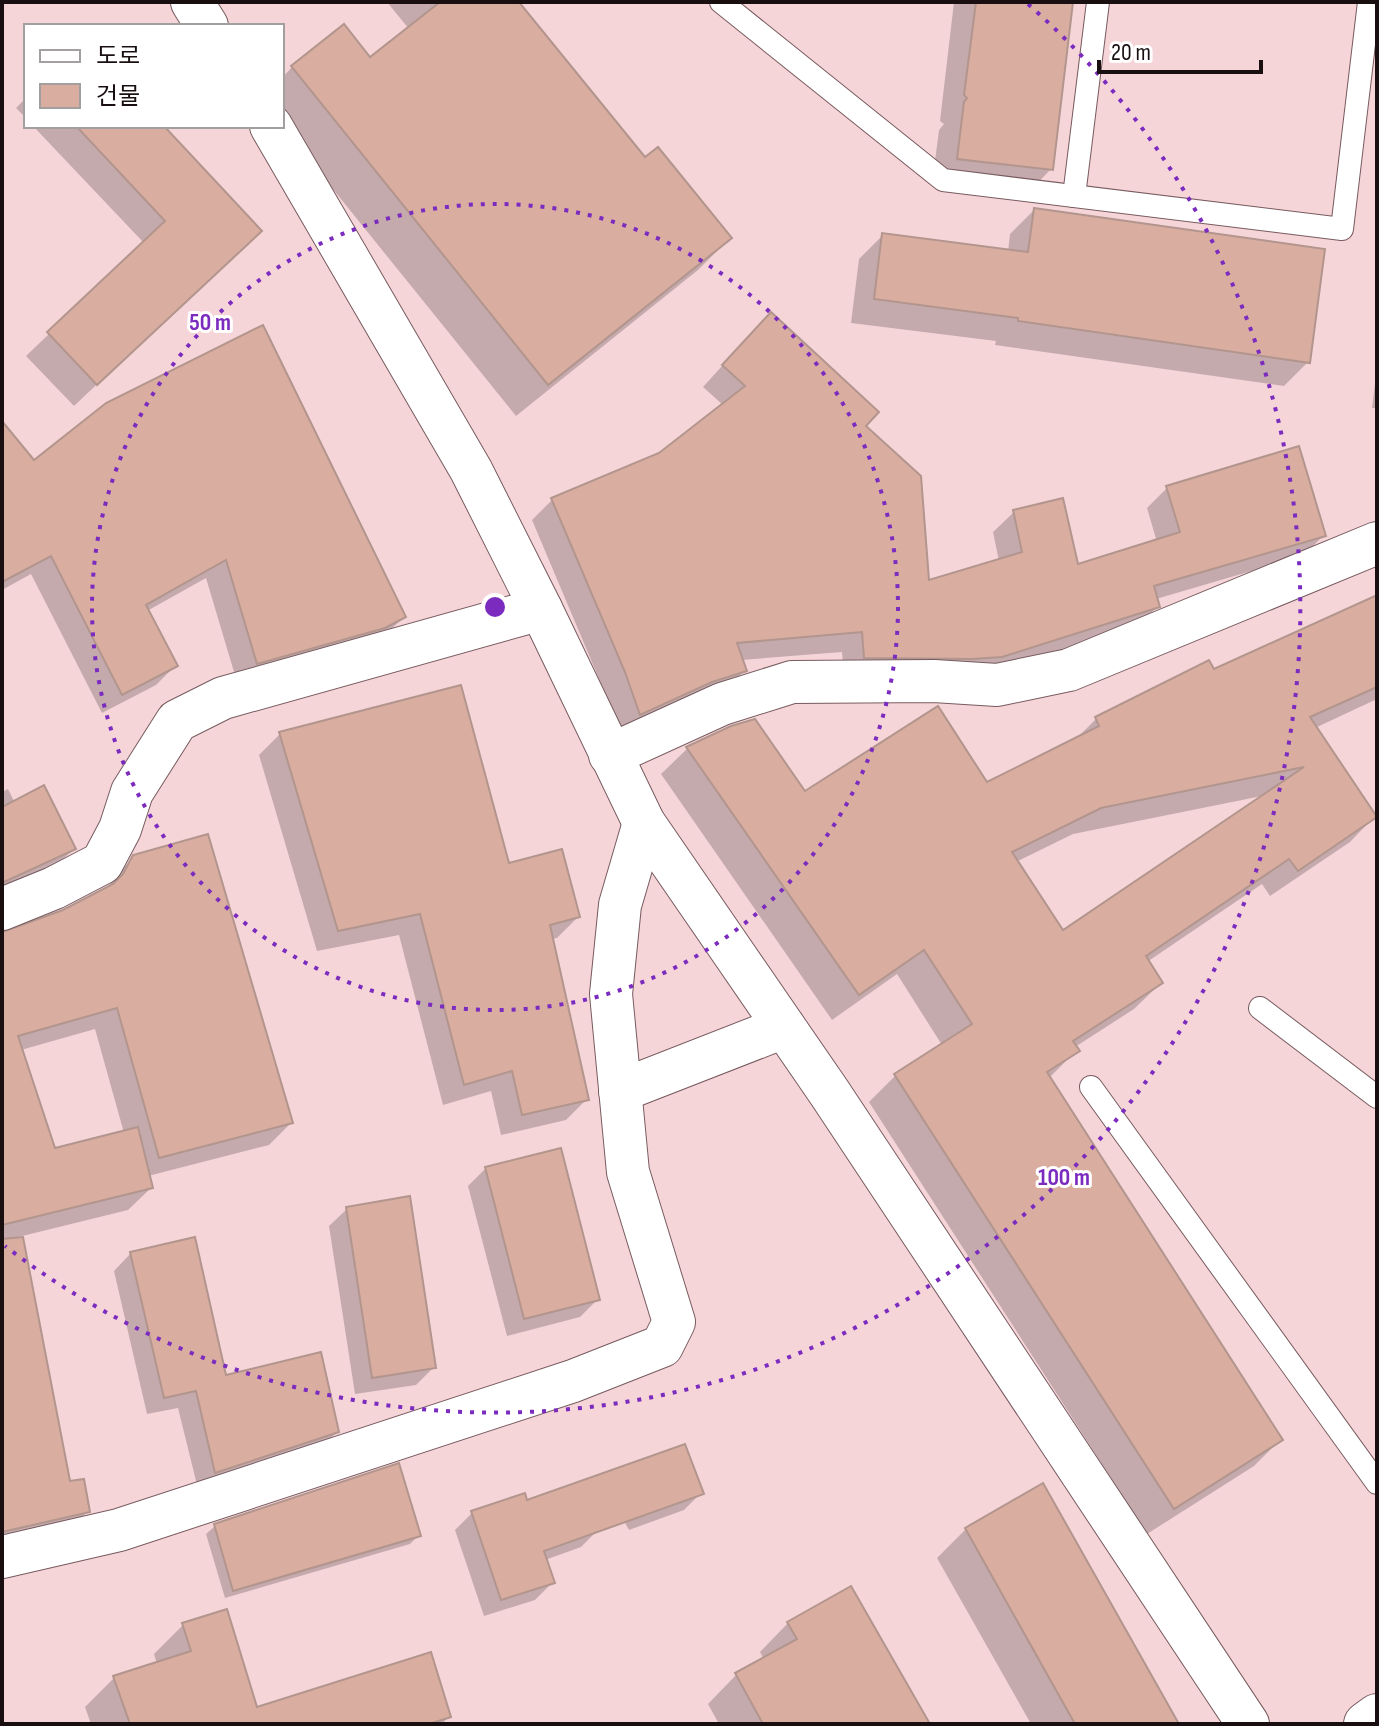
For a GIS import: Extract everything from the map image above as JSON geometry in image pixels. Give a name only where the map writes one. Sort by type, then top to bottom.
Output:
[{"type":"main road","points":[[1366,1724],[1377,1716]]},
{"type":"street","points":[[192,2],[206,24]]},
{"type":"street","points":[[272,128],[471,470],[644,823],[784,1027],[1248,1724]]},
{"type":"street","points":[[610,755],[722,704],[792,682],[934,681],[997,685],[1069,670],[1377,543]]},
{"type":"street","points":[[2,909],[54,888],[102,863],[120,829],[132,792],[177,721],[223,698],[541,609]]},
{"type":"street","points":[[2,1557],[119,1530],[573,1381],[662,1346],[674,1322],[628,1172],[611,994],[620,905],[644,823]]},
{"type":"street","points":[[620,1091],[784,1027]]},
{"type":"lane","points":[[721,2],[943,180],[1342,229],[1369,2]]},
{"type":"lane","points":[[1074,196],[1098,2]]},
{"type":"lane","points":[[1260,1008],[1377,1097]]},
{"type":"lane","points":[[1091,1087],[1377,1483]]},
{"type":"building","points":[[440,2],[519,2],[645,157],[658,147],[732,238],[548,385],[291,66],[344,24],[370,57]]},
{"type":"building","points":[[976,2],[1073,2],[1053,170],[957,159],[967,98],[964,95]]},
{"type":"building","points":[[78,128],[166,128],[262,231],[97,385],[47,332],[165,221]]},
{"type":"building","points":[[1034,208],[1325,249],[1310,363],[874,299],[882,233],[1028,252]]},
{"type":"building","points":[[771,312],[879,412],[866,426],[921,476],[929,580],[1022,552],[1013,510],[1063,498],[1078,564],[1180,532],[1166,486],[1299,446],[1326,536],[1154,586],[1160,607],[1002,657],[864,658],[862,632],[737,643],[747,671],[712,682],[640,715],[625,672],[551,498],[659,453],[745,386],[722,365]]},
{"type":"building","points":[[263,325],[406,617],[385,628],[257,664],[226,560],[146,605],[178,666],[122,695],[51,556],[2,582],[2,421],[34,460],[106,403]]},
{"type":"building","points":[[1377,595],[1377,687],[1310,717],[1377,817],[1298,871],[1289,859],[1146,956],[1163,983],[1073,1041],[1080,1051],[1047,1072],[1283,1440],[1174,1509],[894,1074],[972,1024],[924,950],[859,995],[686,747],[731,726],[755,719],[805,791],[938,706],[987,782],[1099,726],[1095,717],[1209,660],[1214,669]],"holes":[[[1304,767],[1063,930],[1012,852],[1101,808]]]},
{"type":"building","points":[[461,685],[509,863],[562,849],[580,917],[550,925],[589,1100],[522,1115],[512,1071],[464,1085],[420,914],[338,931],[279,732]]},
{"type":"building","points":[[44,785],[76,849],[2,883],[2,807]]},
{"type":"building","points":[[208,834],[293,1123],[159,1158],[117,1008],[18,1036],[55,1148],[138,1127],[153,1188],[2,1225],[2,932],[63,910],[113,884],[123,874],[133,855]]},
{"type":"building","points":[[561,1148],[600,1300],[524,1319],[485,1167]]},
{"type":"building","points":[[410,1196],[436,1368],[372,1378],[346,1207]]},
{"type":"building","points":[[23,1237],[70,1481],[84,1479],[90,1512],[2,1532],[2,1239]]},
{"type":"building","points":[[195,1237],[226,1375],[321,1352],[339,1432],[215,1473],[196,1391],[164,1398],[130,1252]]},
{"type":"building","points":[[685,1444],[704,1494],[544,1551],[555,1583],[501,1600],[471,1511],[525,1493],[527,1500]]},
{"type":"building","points":[[399,1463],[421,1536],[233,1591],[214,1524]]},
{"type":"building","points":[[1043,1483],[1179,1724],[1075,1724],[965,1528]]},
{"type":"building","points":[[851,1586],[930,1724],[763,1724],[735,1673],[797,1639],[787,1622]]},
{"type":"building","points":[[227,1609],[257,1707],[431,1652],[451,1717],[429,1724],[130,1724],[113,1676],[191,1651],[182,1623]]}]
